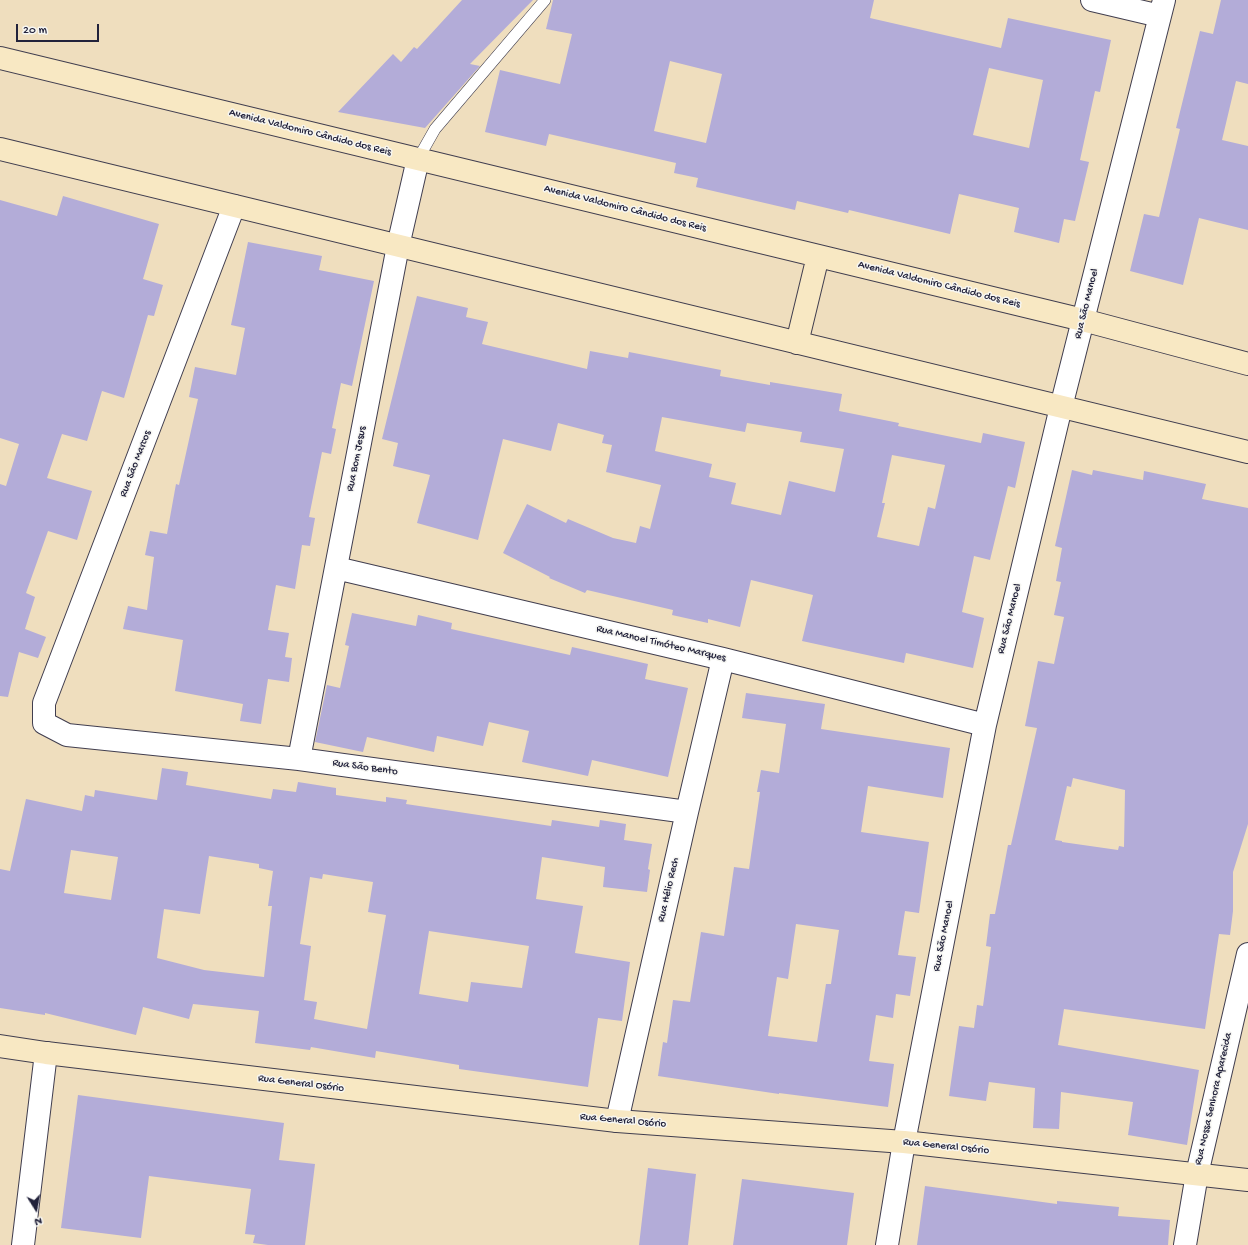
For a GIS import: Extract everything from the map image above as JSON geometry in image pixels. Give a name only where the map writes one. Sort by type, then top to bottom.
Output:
[{"type":"street","points":[[1092,0],[1162,8]]},
{"type":"street","name":"Rua São Manoel","points":[[887,1245],[904,1142],[985,726],[1061,407],[1162,8]]},
{"type":"street","name":"Avenida Valdomiro Cândido dos Reis","points":[[0,58],[1083,320],[1248,364]]},
{"type":"street","points":[[0,149],[1248,452]]},
{"type":"street","name":"Rua Bom Jesus","points":[[299,759],[398,246],[418,159]]},
{"type":"street","name":"Rua São Marcos","points":[[44,723],[44,703],[234,206]]},
{"type":"street","points":[[797,343],[818,256]]},
{"type":"street","name":"Rua Manoel Timóteo Marques","points":[[336,568],[723,659],[985,726]]},
{"type":"street","name":"Rua Hélio Rech","points":[[617,1121],[723,659]]},
{"type":"street","name":"Rua São Bento","points":[[44,723],[67,735],[299,759],[687,812]]},
{"type":"street","name":"Rua Nossa Senhora Aparecida","points":[[1185,1245],[1197,1174],[1248,954]]},
{"type":"street","name":"Rua General Osório","points":[[0,1046],[617,1121],[904,1142],[1248,1180]]},
{"type":"street","points":[[22,1245],[46,1052]]},
{"type":"lane","points":[[418,159],[435,129],[545,0]]},
{"type":"building","points":[[462,0],[533,0],[470,64],[480,66],[425,128],[338,112],[393,54],[401,62],[414,47],[417,49]]},
{"type":"building","points":[[553,0],[874,0],[870,18],[1001,48],[1008,18],[1111,40],[1100,92],[1095,91],[1080,160],[1089,162],[1075,221],[1064,219],[1059,243],[1014,232],[1019,208],[959,194],[950,234],[849,210],[848,213],[797,201],[795,210],[696,187],[698,178],[674,173],[676,163],[549,134],[546,146],[485,132],[500,70],[560,84],[572,34],[546,29]],"holes":[[[670,61],[722,74],[706,143],[654,131]],[[989,68],[1043,80],[1029,148],[973,135]]]},
{"type":"building","points":[[1221,0],[1248,0],[1248,84],[1236,81],[1222,140],[1248,146],[1248,230],[1199,218],[1183,285],[1130,271],[1144,214],[1159,217],[1180,129],[1176,128],[1200,31],[1213,34]]},
{"type":"building","points":[[63,196],[159,224],[143,279],[163,285],[154,316],[148,315],[124,398],[102,391],[87,441],[62,434],[47,478],[92,491],[77,540],[48,531],[26,593],[35,597],[25,629],[46,637],[38,658],[19,652],[8,697],[0,696],[0,484],[6,486],[19,444],[0,438],[0,200],[57,216]]},
{"type":"building","points":[[248,242],[322,256],[319,270],[374,281],[352,386],[341,383],[332,428],[336,429],[331,454],[322,452],[309,517],[315,518],[310,546],[302,545],[295,589],[276,585],[268,630],[289,633],[285,657],[292,658],[289,682],[268,679],[261,724],[240,721],[243,704],[175,691],[183,640],[123,629],[128,606],[147,610],[154,557],[145,555],[150,531],[167,534],[176,484],[179,485],[198,399],[189,397],[195,367],[236,375],[245,328],[231,325]]},
{"type":"building","points":[[417,296],[468,308],[466,317],[488,322],[482,344],[587,369],[590,351],[628,358],[629,352],[721,370],[720,376],[770,385],[770,382],[842,394],[839,411],[899,423],[898,426],[981,443],[983,433],[1025,442],[1015,488],[1008,486],[990,560],[974,556],[962,612],[984,618],[973,668],[906,653],[904,663],[802,641],[813,595],[751,580],[740,627],[708,619],[708,623],[672,615],[673,610],[587,590],[585,593],[549,578],[550,577],[503,553],[527,504],[566,523],[568,519],[613,538],[636,543],[640,526],[650,529],[661,485],[606,472],[612,445],[602,443],[604,435],[558,423],[551,451],[503,439],[478,540],[417,523],[430,475],[393,466],[398,443],[382,439]],"holes":[[[662,417],[745,432],[747,423],[802,432],[800,442],[844,449],[835,492],[789,481],[781,515],[731,504],[736,483],[709,477],[712,464],[655,451]],[[892,455],[945,465],[935,509],[928,507],[919,546],[877,537],[885,503],[882,503]]]},
{"type":"building","points":[[1072,470],[1092,475],[1093,470],[1143,480],[1144,471],[1206,484],[1202,499],[1248,508],[1248,824],[1233,872],[1233,911],[1230,935],[1219,934],[1205,1029],[1064,1009],[1058,1045],[1199,1070],[1187,1145],[1128,1135],[1133,1102],[1061,1092],[1059,1129],[1033,1128],[1035,1088],[989,1082],[986,1101],[949,1096],[959,1026],[974,1028],[977,1005],[983,1006],[991,947],[986,946],[990,914],[995,914],[1008,845],[1011,845],[1037,728],[1025,726],[1038,661],[1054,664],[1064,617],[1054,615],[1061,582],[1056,581],[1062,548],[1055,546]],"holes":[[[1073,778],[1125,790],[1124,847],[1119,846],[1118,850],[1055,840],[1067,786],[1071,787]]]},
{"type":"building","points":[[352,613],[416,626],[418,615],[452,623],[451,629],[570,655],[572,647],[648,664],[645,679],[688,688],[668,777],[592,760],[588,776],[522,762],[529,731],[489,722],[483,746],[437,736],[434,752],[367,737],[363,752],[315,742],[327,685],[340,688],[349,646],[345,645]]},
{"type":"building","points":[[746,693],[825,704],[821,729],[950,748],[943,798],[868,786],[861,832],[929,842],[919,913],[905,911],[898,955],[916,957],[910,996],[896,994],[893,1018],[876,1015],[869,1061],[894,1064],[888,1107],[779,1094],[658,1076],[663,1042],[667,1043],[673,1000],[690,1002],[701,932],[724,936],[734,867],[749,869],[760,792],[757,792],[761,770],[779,773],[786,724],[742,718]],"holes":[[[796,924],[839,930],[831,984],[826,984],[817,1042],[768,1036],[777,977],[788,979]]]},
{"type":"building","points":[[162,768],[188,772],[186,785],[271,799],[273,789],[296,792],[298,782],[336,788],[336,795],[386,802],[386,797],[407,800],[406,804],[551,826],[552,820],[599,827],[600,820],[626,824],[624,840],[652,844],[648,869],[650,870],[647,892],[603,887],[605,867],[542,857],[536,899],[583,906],[575,953],[630,962],[622,1021],[598,1018],[588,1087],[459,1069],[459,1065],[376,1051],[375,1058],[311,1047],[310,1050],[255,1043],[259,1011],[193,1004],[189,1019],[143,1007],[136,1035],[45,1013],[45,1015],[0,1008],[0,869],[10,871],[26,799],[82,811],[85,795],[94,797],[95,790],[157,800]],"holes":[[[71,850],[118,857],[111,900],[64,893]],[[209,856],[259,864],[259,868],[273,871],[268,906],[272,906],[264,977],[204,970],[157,958],[164,909],[200,914]],[[323,874],[373,882],[368,912],[386,915],[367,1029],[314,1019],[317,1002],[304,1000],[311,946],[300,944],[310,877],[322,879]],[[429,931],[529,946],[522,988],[471,982],[468,1002],[419,994]]]},
{"type":"building","points":[[78,1095],[284,1123],[279,1160],[315,1164],[305,1245],[268,1245],[253,1243],[255,1235],[245,1234],[251,1189],[149,1176],[141,1238],[61,1228]]},
{"type":"building","points":[[648,1168],[696,1174],[688,1245],[639,1245]]},
{"type":"building","points":[[742,1179],[854,1193],[847,1245],[733,1245]]},
{"type":"building","points":[[925,1186],[1057,1204],[1057,1201],[1119,1207],[1118,1216],[1170,1220],[1168,1245],[917,1245]]}]
